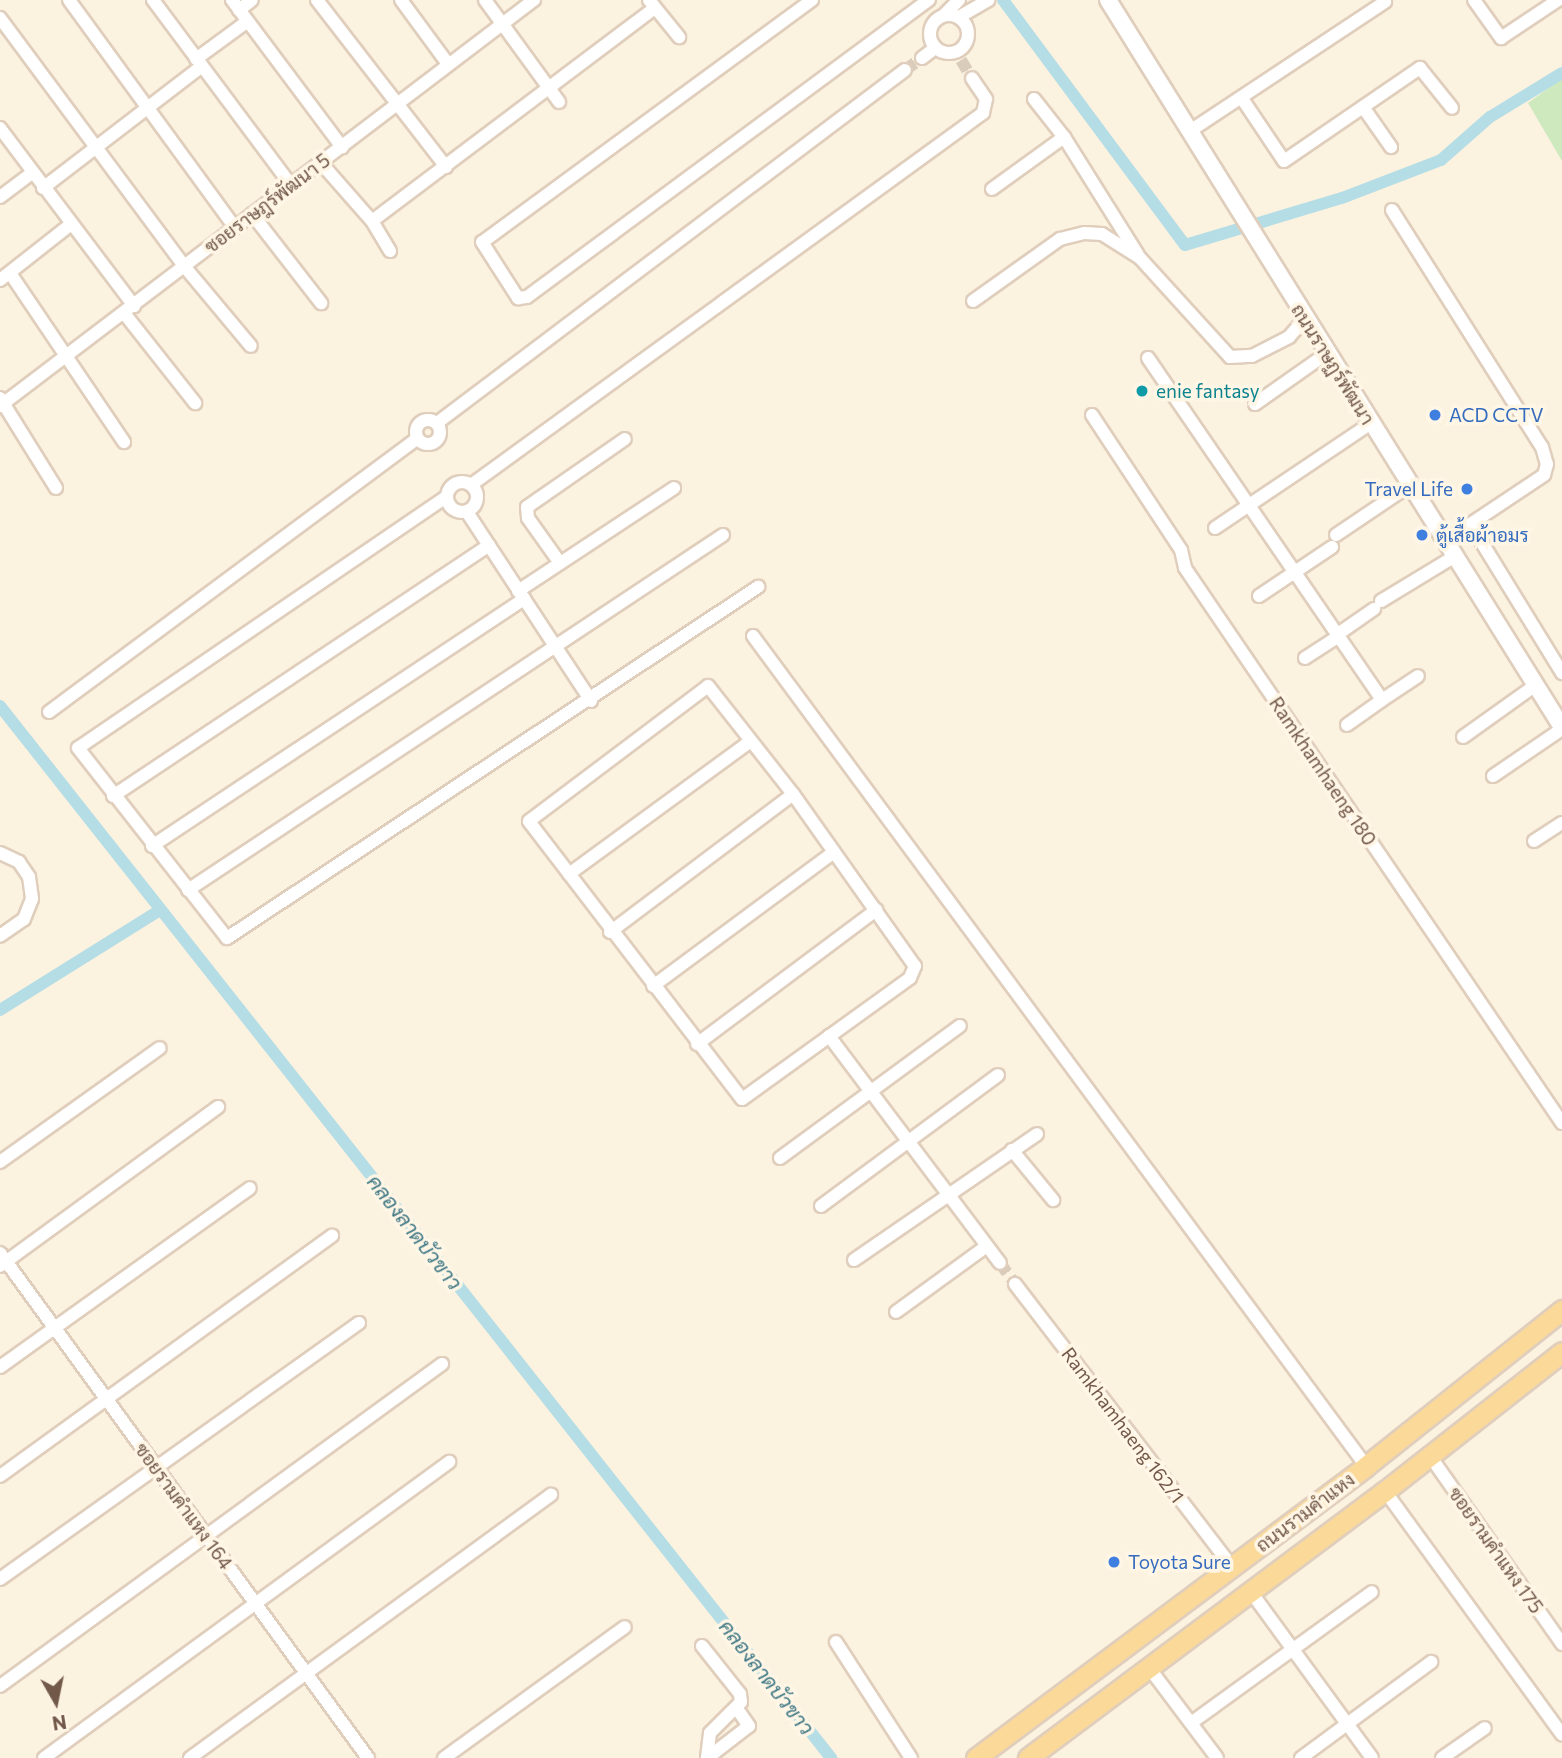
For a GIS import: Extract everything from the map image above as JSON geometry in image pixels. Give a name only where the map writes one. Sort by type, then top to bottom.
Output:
[{"type":"main road","name":"ถนนรามคำแหง","points":[[976,1758],[1366,1466],[1562,1310]]},
{"type":"main road","name":"ถนนรามคำแหง","points":[[1028,1758],[1385,1491],[1562,1352]]},
{"type":"main road","points":[[1254,1550],[1255,1563],[1261,1570],[1276,1573]]},
{"type":"main road","points":[[1226,1571],[1245,1597]]},
{"type":"street","points":[[69,0],[234,226]]},
{"type":"street","points":[[153,0],[290,184]]},
{"type":"street","points":[[252,0],[235,5],[342,147]]},
{"type":"street","points":[[317,0],[446,167]]},
{"type":"street","points":[[401,0],[449,64]]},
{"type":"street","points":[[485,0],[559,102]]},
{"type":"street","name":"ซอยราษฎร์พัฒนา 5","points":[[1,402],[69,357],[234,226],[534,0]]},
{"type":"street","points":[[812,0],[482,242],[518,298],[527,297],[929,0]]},
{"type":"street","points":[[935,48],[930,29],[960,0]]},
{"type":"street","name":"ถนนราษฏร์พัฒนา","points":[[1108,0],[1304,320],[1562,728]]},
{"type":"street","points":[[1474,0],[1501,38],[1558,0]]},
{"type":"street","points":[[959,17],[984,2]]},
{"type":"street","points":[[1190,131],[1243,100],[1385,2]]},
{"type":"street","points":[[372,221],[550,89],[652,4],[679,37]]},
{"type":"street","points":[[935,48],[958,56],[967,42],[968,28],[959,17],[945,14]]},
{"type":"street","points":[[0,18],[184,266],[251,345]]},
{"type":"street","points":[[43,188],[147,109],[248,21]]},
{"type":"street","points":[[922,58],[935,48]]},
{"type":"street","points":[[1243,100],[1284,161],[1422,68],[1452,108]]},
{"type":"street","points":[[49,712],[416,439],[433,444],[439,439],[437,423],[905,71]]},
{"type":"street","points":[[758,587],[591,701],[230,937],[152,846],[78,748],[446,497],[454,483],[471,485],[983,113],[986,99],[972,78]]},
{"type":"street","points":[[1034,99],[1064,137],[1140,258],[1230,357],[1252,356],[1289,337],[1304,320]]},
{"type":"street","points":[[1363,107],[1391,147]]},
{"type":"street","points":[[0,128],[195,402]]},
{"type":"street","points":[[992,189],[1064,137]]},
{"type":"street","points":[[321,163],[372,221],[390,251]]},
{"type":"street","points":[[0,197],[33,173]]},
{"type":"street","points":[[1392,210],[1542,447],[1547,464],[1544,475],[1445,541]]},
{"type":"street","points":[[252,214],[321,303]]},
{"type":"street","points":[[70,225],[5,276],[69,357],[124,442]]},
{"type":"street","points":[[974,301],[1060,239],[1101,234],[1140,258]]},
{"type":"street","points":[[1255,404],[1326,354]]},
{"type":"street","points":[[1148,358],[1297,571],[1382,700]]},
{"type":"street","points":[[1,402],[56,488]]},
{"type":"street","name":"Ramkhamhaeng 180","points":[[1092,415],[1181,550],[1185,568],[1562,1123]]},
{"type":"street","points":[[1215,528],[1371,423]]},
{"type":"street","points":[[560,563],[528,518],[527,507],[625,439]]},
{"type":"street","points":[[467,512],[477,499],[471,485]]},
{"type":"street","points":[[1259,596],[1297,571],[1410,485]]},
{"type":"street","points":[[152,846],[521,595],[560,563],[674,488]]},
{"type":"street","points":[[446,497],[457,512],[467,512]]},
{"type":"street","points":[[467,512],[591,701]]},
{"type":"street","points":[[1471,524],[1562,673]]},
{"type":"street","points":[[188,890],[557,649],[723,535]]},
{"type":"street","points":[[113,796],[489,545]]},
{"type":"street","points":[[1305,658],[1377,605],[1455,556]]},
{"type":"street","points":[[753,636],[1366,1466]]},
{"type":"street","points":[[1347,725],[1418,676]]},
{"type":"street","points":[[1463,737],[1536,685]]},
{"type":"street","points":[[708,686],[793,794],[915,966],[915,974],[742,1099],[610,932],[529,821],[708,686]]},
{"type":"street","points":[[1493,776],[1562,728]]},
{"type":"street","points":[[569,874],[751,741]]},
{"type":"street","points":[[610,932],[793,794]]},
{"type":"street","points":[[1534,841],[1562,823]]},
{"type":"street","points":[[653,986],[834,852]]},
{"type":"street","points":[[0,853],[19,862],[29,877],[32,899],[24,919],[0,936]]},
{"type":"street","points":[[697,1044],[876,910]]},
{"type":"street","points":[[779,1158],[960,1026]]},
{"type":"street","points":[[829,1036],[1000,1263]]},
{"type":"street","points":[[0,1163],[160,1048]]},
{"type":"street","points":[[821,1206],[998,1075]]},
{"type":"street","points":[[2,1260],[218,1107]]},
{"type":"street","points":[[855,1259],[1037,1134]]},
{"type":"street","points":[[1012,1150],[1053,1200]]},
{"type":"street","points":[[0,1367],[250,1188]]},
{"type":"street","points":[[0,1476],[332,1236]]},
{"type":"street","points":[[896,1312],[986,1246]]},
{"type":"street","name":"ซอยรามคำแหง 164","points":[[2,1260],[54,1327],[368,1758]]},
{"type":"street","name":"Ramkhamhaeng 162/1","points":[[1015,1284],[1226,1571]]},
{"type":"street","points":[[0,1579],[154,1465],[359,1323]]},
{"type":"street","points":[[0,1686],[442,1364]]},
{"type":"street","name":"ซอยรามคำแหง 175","points":[[1430,1456],[1562,1644]]},
{"type":"street","points":[[44,1758],[449,1462]]},
{"type":"street","points":[[1385,1491],[1562,1735]]},
{"type":"street","points":[[190,1758],[551,1495]]},
{"type":"street","points":[[1191,1723],[1372,1592]]},
{"type":"street","points":[[1245,1597],[1293,1651],[1372,1758]]},
{"type":"street","points":[[444,1758],[625,1627]]},
{"type":"street","points":[[836,1642],[911,1758]]},
{"type":"street","points":[[702,1646],[740,1694],[737,1709],[710,1733],[708,1757]]},
{"type":"street","points":[[1301,1758],[1431,1662]]},
{"type":"street","points":[[1150,1669],[1217,1758]]},
{"type":"street","points":[[708,1757],[749,1726],[737,1709]]},
{"type":"street","points":[[1442,1758],[1485,1728]]},
{"type":"green space","points":[[1562,78],[1562,161],[1528,103]]},
{"type":"waterway","points":[[1003,0],[1185,245],[1342,198],[1441,160],[1490,117],[1562,73]]},
{"type":"waterway","name":"คลองลาดบัวขาว","points":[[0,706],[831,1758]]},
{"type":"waterway","points":[[0,1010],[157,912]]},
{"type":"tunnel","points":[[905,70],[922,58]]},
{"type":"tunnel","points":[[961,60],[972,78]]},
{"type":"tunnel","points":[[1000,1263],[1015,1284]]},
{"type":"place","name":"enie fantasy","points":[[1142,391]]},
{"type":"place","name":"ACD CCTV","points":[[1435,415]]},
{"type":"place","name":"Travel Life","points":[[1467,489]]},
{"type":"place","name":"ตู้เสื้อผ้าอมร","points":[[1422,535]]},
{"type":"place","name":"Toyota Sure","points":[[1114,1562]]}]
